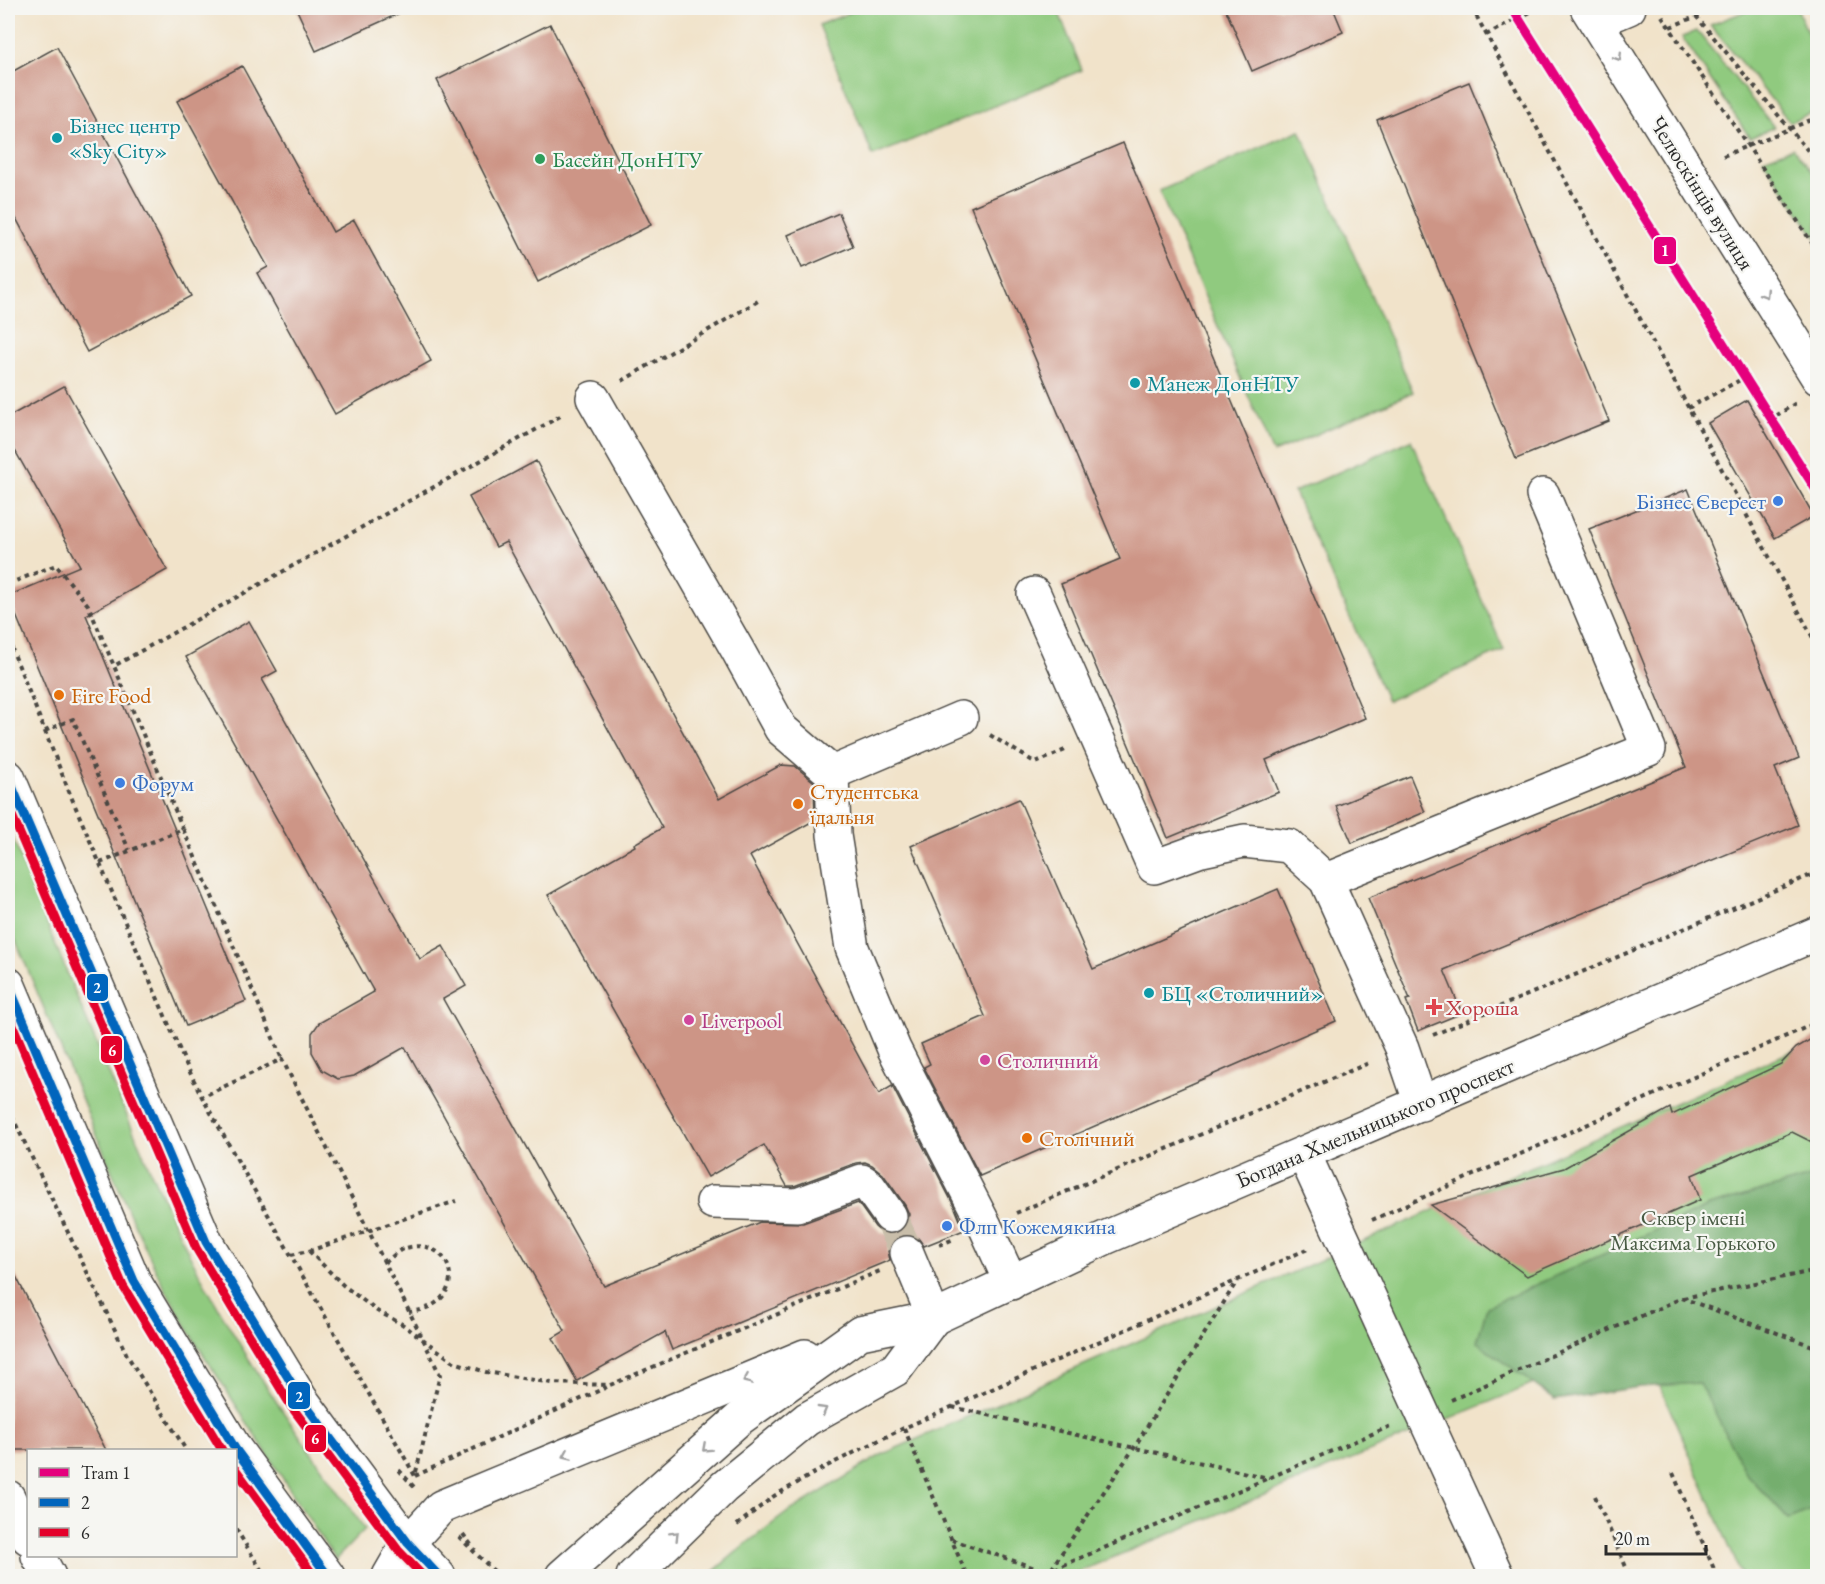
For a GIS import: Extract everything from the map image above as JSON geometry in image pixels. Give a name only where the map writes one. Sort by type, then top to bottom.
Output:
[{"type":"main road","points":[[1591,15],[1629,8]]},
{"type":"main road","name":"Челюскінців вулиця","points":[[1591,15],[1810,389]]},
{"type":"main road","points":[[593,398],[746,646],[781,729],[832,773],[834,835],[852,948],[894,1048],[1011,1282]]},
{"type":"main road","points":[[1326,880],[1650,749],[1543,495]]},
{"type":"main road","points":[[1034,594],[1154,867],[1198,851],[1244,841],[1289,846],[1326,880],[1402,1048],[1421,1104]]},
{"type":"main road","points":[[832,773],[961,718]]},
{"type":"main road","points":[[8,777],[206,1242],[300,1399],[408,1543],[439,1576]]},
{"type":"main road","name":"Богдана Хмельницького проспект","points":[[562,1576],[739,1419],[860,1334],[934,1318],[1107,1237],[1818,933]]},
{"type":"main road","points":[[8,984],[134,1281],[235,1449]]},
{"type":"main road","points":[[1304,1154],[1497,1576]]},
{"type":"main road","points":[[713,1202],[797,1205],[862,1180],[890,1216]]},
{"type":"main road","points":[[908,1256],[934,1318]]},
{"type":"main road","name":"Богдана Хмельницького проспект","points":[[633,1576],[724,1487],[807,1419],[896,1369],[934,1318]]},
{"type":"main road","points":[[389,1576],[408,1543],[438,1510],[860,1334]]},
{"type":"main road","points":[[237,1451],[328,1576]]},
{"type":"main road","points":[[8,1497],[27,1536]]},
{"type":"main road","points":[[39,1557],[49,1576]]},
{"type":"path","points":[[1472,8],[1818,647]]},
{"type":"path","points":[[1486,35],[1538,8]]},
{"type":"path","points":[[1670,27],[1717,8]]},
{"type":"path","points":[[1811,8],[1818,23]]},
{"type":"path","points":[[1696,16],[1818,163]]},
{"type":"path","points":[[1665,20],[1818,252]]},
{"type":"path","points":[[1723,156],[1818,117]]},
{"type":"path","points":[[114,666],[593,398],[758,301]]},
{"type":"path","points":[[1688,408],[1742,379],[1771,419],[1810,389]]},
{"type":"path","points":[[8,584],[56,565],[88,605],[282,1059],[440,1375],[416,1476]]},
{"type":"path","points":[[8,639],[100,863],[202,1097],[416,1476]]},
{"type":"path","points":[[961,718],[1036,763],[1063,752]]},
{"type":"path","points":[[45,731],[73,719],[129,850]]},
{"type":"path","points":[[100,863],[183,829]]},
{"type":"path","points":[[416,1476],[610,1385],[908,1256],[985,1226],[1818,872]]},
{"type":"path","points":[[731,1530],[774,1496],[827,1466],[904,1428],[1818,1022]]},
{"type":"path","points":[[202,1097],[282,1059]]},
{"type":"path","points":[[8,1108],[127,1355],[185,1449]]},
{"type":"path","points":[[291,1255],[456,1201]]},
{"type":"path","points":[[385,1263],[402,1249],[424,1246],[442,1256],[450,1267],[449,1282],[438,1304],[425,1311],[409,1312]]},
{"type":"path","points":[[309,1251],[352,1292],[377,1311],[402,1324],[454,1362],[486,1372],[552,1383],[610,1385]]},
{"type":"path","points":[[1038,1576],[1682,1298],[1818,1270]]},
{"type":"path","points":[[1047,1574],[1134,1448],[1237,1280]]},
{"type":"path","points":[[1682,1298],[1818,1348]]},
{"type":"path","points":[[951,1407],[1269,1478]]},
{"type":"path","points":[[904,1428],[967,1576]]},
{"type":"path","points":[[393,1463],[497,1576]]},
{"type":"path","points":[[1673,1473],[1717,1576]]},
{"type":"path","points":[[1595,1496],[1630,1576]]},
{"type":"path","points":[[438,1510],[484,1562]]},
{"type":"path","points":[[237,1531],[265,1576]]},
{"type":"path","points":[[952,1540],[1047,1574]]},
{"type":"path","points":[[686,1576],[700,1560]]},
{"type":"green space","points":[[861,8],[1057,8],[1082,70],[873,156],[819,25]]},
{"type":"green space","points":[[1754,8],[1797,8],[1817,55],[1817,110],[1790,122],[1710,25]]},
{"type":"green space","points":[[1697,31],[1774,127],[1750,138],[1682,37]]},
{"type":"green space","points":[[1300,130],[1413,392],[1273,453],[1159,191]]},
{"type":"green space","points":[[1793,148],[1817,178],[1817,239],[1763,159]]},
{"type":"green space","points":[[1411,440],[1504,650],[1387,701],[1294,492]]},
{"type":"green space","points":[[8,826],[116,1090],[187,1249],[256,1371],[365,1529],[335,1560],[196,1343],[163,1285],[130,1215],[8,922]]},
{"type":"green space","name":"Сквер імені Максима Горького","points":[[1817,1040],[1817,1576],[1742,1576],[1640,1340],[1068,1576],[708,1576],[785,1514],[881,1455]]},
{"type":"green space","points":[[1817,1175],[1817,1508],[1788,1519],[1747,1475],[1699,1383],[1640,1387],[1555,1400],[1477,1342],[1487,1307],[1709,1206]]},
{"type":"building","points":[[296,8],[411,8],[316,51]]},
{"type":"building","points":[[1225,8],[1333,8],[1343,32],[1252,71]]},
{"type":"building","points":[[550,24],[651,225],[538,282],[437,80]]},
{"type":"building","name":"Бізнес центр «Sky City»","points":[[57,47],[191,296],[87,352],[8,203],[8,74]]},
{"type":"building","points":[[242,66],[333,232],[354,220],[431,361],[335,414],[257,273],[268,267],[177,101]]},
{"type":"building","points":[[1469,82],[1609,421],[1516,459],[1377,120]]},
{"type":"building","name":"Манеж ДонНТУ","points":[[1123,143],[1365,718],[1266,760],[1279,792],[1168,838],[1061,584],[1120,559],[971,207]]},
{"type":"building","points":[[839,213],[853,246],[802,268],[788,235]]},
{"type":"building","points":[[64,386],[167,570],[86,615],[246,1001],[186,1026],[8,596],[80,566],[8,438],[8,417]]},
{"type":"building","points":[[1747,400],[1814,516],[1775,538],[1708,423]]},
{"type":"building","points":[[536,461],[719,799],[781,765],[795,766],[814,782],[815,820],[750,856],[879,1094],[892,1086],[964,1230],[924,1246],[918,1238],[910,1235],[900,1236],[892,1242],[888,1251],[890,1260],[672,1350],[665,1332],[577,1381],[553,1338],[565,1331],[405,1047],[354,1076],[338,1079],[322,1070],[312,1052],[312,1033],[319,1023],[374,992],[186,657],[249,621],[277,671],[262,679],[420,959],[443,946],[466,986],[443,999],[604,1286],[760,1222],[803,1223],[858,1203],[882,1233],[891,1235],[900,1232],[907,1223],[909,1214],[905,1205],[883,1174],[865,1162],[856,1163],[794,1186],[787,1186],[764,1145],[708,1177],[548,895],[635,846],[634,844],[662,828],[506,542],[496,547],[469,497]]},
{"type":"building","points":[[1688,489],[1799,758],[1775,768],[1798,825],[1444,970],[1462,1013],[1418,1031],[1406,1000],[1410,999],[1368,898],[1686,767],[1589,529]]},
{"type":"building","points":[[1410,776],[1425,812],[1352,843],[1336,806]]},
{"type":"building","name":"БЦ «Столичний»","points":[[1019,799],[1093,969],[1278,889],[1336,1021],[980,1176],[924,1067],[930,1064],[921,1044],[985,1016],[911,846]]},
{"type":"building","points":[[1818,1035],[1818,1145],[1792,1132],[1692,1175],[1700,1200],[1527,1276],[1431,1205],[1564,1168],[1670,1108],[1672,1115],[1781,1064],[1796,1048]]},
{"type":"building","points":[[8,1261],[105,1449],[8,1450]]},
{"type":"tunnel","points":[[890,1216],[907,1253]]},
{"type":"tram line","name":"1","points":[[1512,8],[1818,493]]},
{"type":"transit line","name":"2","points":[[8,777],[206,1242],[301,1399],[408,1543],[439,1576]]},
{"type":"transit line","name":"6","points":[[8,806],[196,1248],[291,1406],[398,1550],[423,1576]]},
{"type":"transit line","name":"2","points":[[8,984],[134,1281],[235,1449]]},
{"type":"transit line","name":"6","points":[[8,1014],[123,1286],[221,1449]]},
{"type":"transit line","name":"2","points":[[237,1451],[328,1576]]},
{"type":"transit line","name":"6","points":[[237,1471],[314,1576]]},
{"type":"place","name":"Бізнес центр «Sky City»","points":[[57,138]]},
{"type":"place","name":"Басейн ДонНТУ","points":[[540,159]]},
{"type":"place","name":"Манеж ДонНТУ","points":[[1135,383]]},
{"type":"place","name":"Бізнес Єверест","points":[[1778,501]]},
{"type":"place","name":"Fire Food","points":[[59,695]]},
{"type":"place","name":"Форум","points":[[120,783]]},
{"type":"place","name":"Студентська їдальня","points":[[798,804]]},
{"type":"place","name":"БЦ «Столичний»","points":[[1149,993]]},
{"type":"place","name":"Хороша","points":[[1434,1007]]},
{"type":"place","name":"Liverpool","points":[[689,1020]]},
{"type":"place","name":"Столичний","points":[[985,1060]]},
{"type":"place","name":"Столічний","points":[[1027,1138]]},
{"type":"place","name":"Флп Кожемякина","points":[[947,1226]]}]
